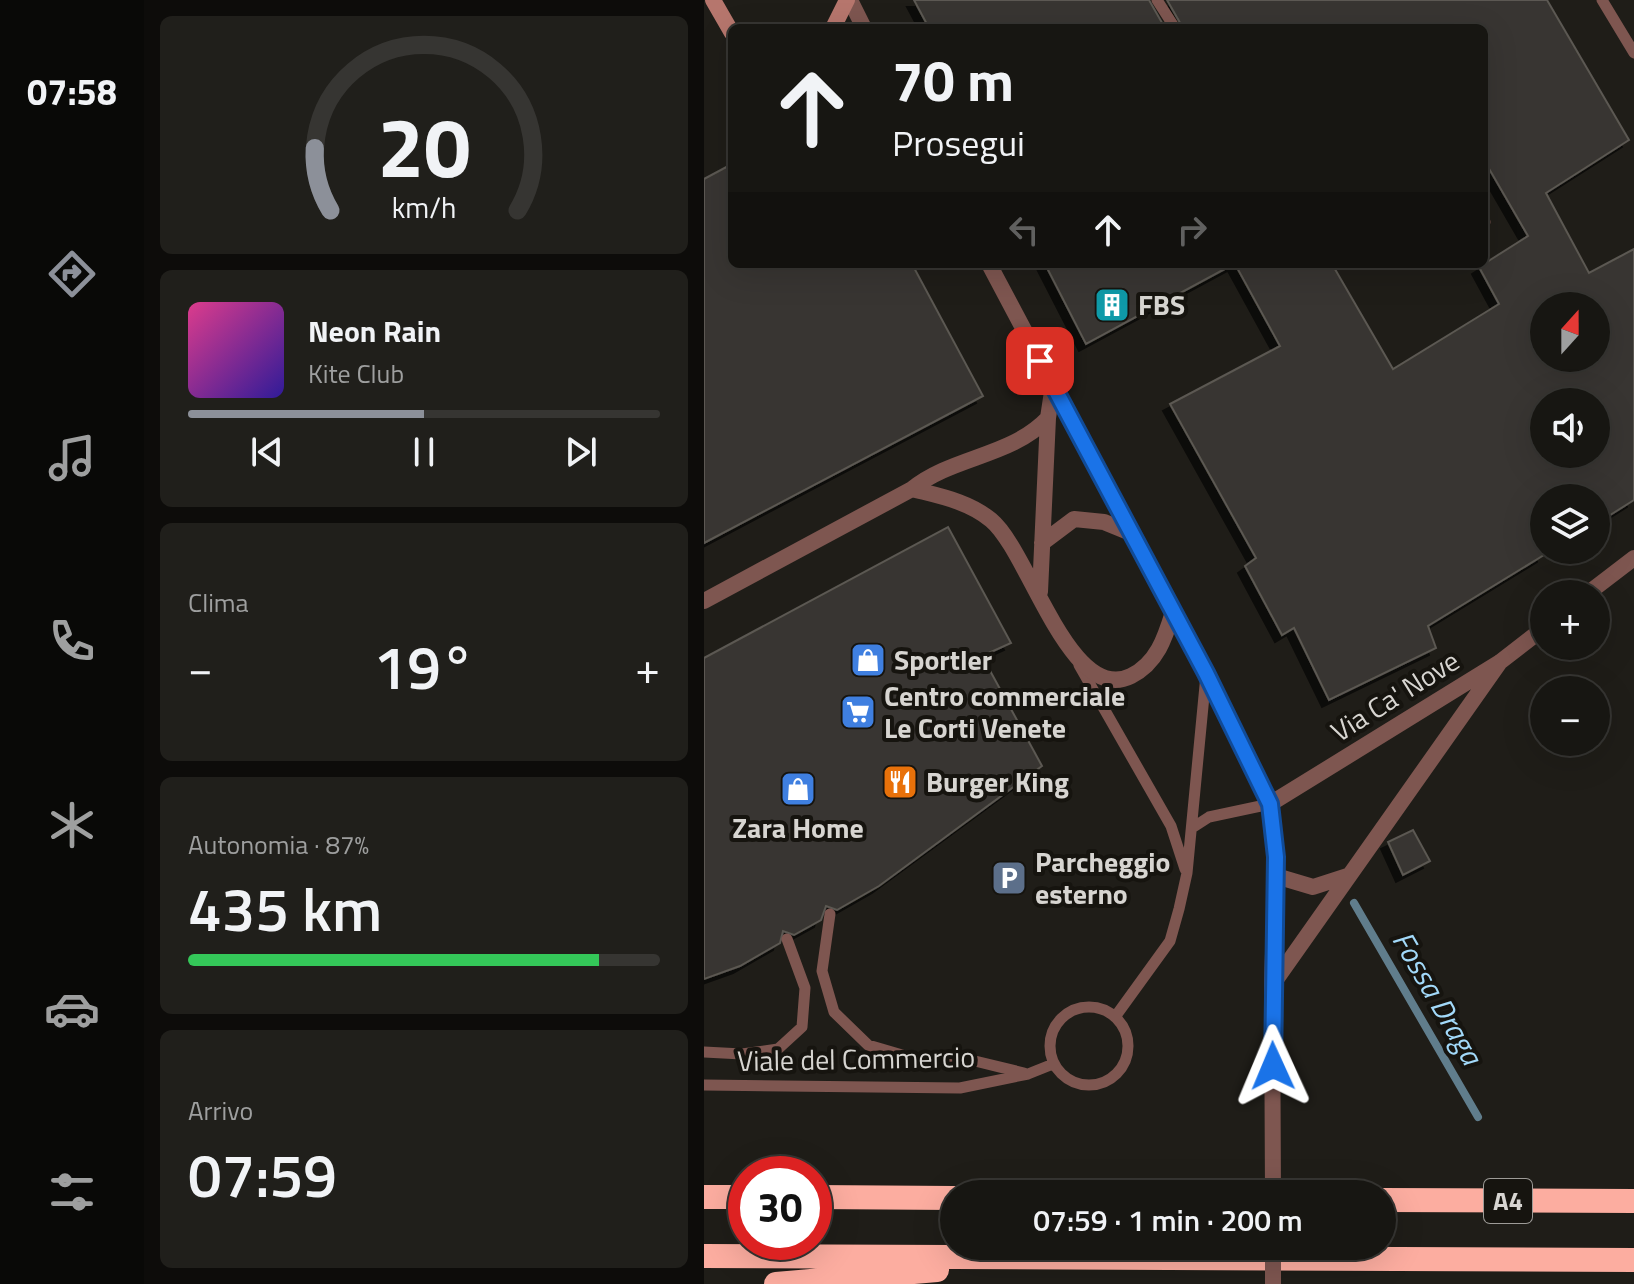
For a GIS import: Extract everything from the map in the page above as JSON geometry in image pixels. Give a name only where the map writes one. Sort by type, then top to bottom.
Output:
[{"type":"highway","points":[[704,1197],[728,1197]]},
{"type":"highway","points":[[832,1197],[940,1198]]},
{"type":"highway","name":"A4","points":[[1396,1200],[1634,1201]]},
{"type":"highway","name":"A4","points":[[704,1256],[940,1257]]},
{"type":"highway","name":"A4","points":[[1396,1259],[1634,1260]]},
{"type":"highway","name":"A4","points":[[776,1284],[883,1277],[1013,1260]]},
{"type":"street","points":[[713,0],[728,28]]},
{"type":"street","points":[[835,24],[848,0]]},
{"type":"street","points":[[848,0],[862,24]]},
{"type":"street","points":[[704,13],[728,29]]},
{"type":"street","points":[[991,268],[1206,673],[1270,804],[1276,876],[1272,985],[1273,1180]]},
{"type":"street","points":[[1040,594],[1048,418],[1053,385]]},
{"type":"street","points":[[704,601],[912,489],[928,476],[1019,442],[1048,418]]},
{"type":"street","points":[[912,489],[969,506],[992,520],[1010,541],[1075,659],[1096,676],[1122,680],[1145,669],[1161,648],[1173,612]]},
{"type":"street","points":[[1042,543],[1074,519],[1104,522],[1131,533]]},
{"type":"street","points":[[1605,580],[1634,558]]},
{"type":"street","name":"Via Ca' Nove","points":[[1270,804],[1500,662],[1530,639]]},
{"type":"street","points":[[1272,985],[1500,662]]},
{"type":"street","points":[[1276,876],[1313,887],[1349,875]]},
{"type":"street","points":[[1273,1260],[1273,1284]]},
{"type":"lane","points":[[1157,0],[1172,24]]},
{"type":"lane","points":[[1602,0],[1634,53]]},
{"type":"lane","points":[[1075,659],[1171,826],[1187,873]]},
{"type":"lane","points":[[1115,1017],[1170,941],[1187,873],[1206,673]]},
{"type":"lane","points":[[1192,828],[1209,817],[1270,804]]},
{"type":"lane","points":[[830,914],[822,971],[834,1012],[868,1045],[926,1062],[975,1061],[1028,1074]]},
{"type":"lane","points":[[704,1052],[742,1054],[778,1049],[802,1027],[805,988],[787,939]]},
{"type":"lane","points":[[1084,1007],[1101,1009],[1115,1017],[1126,1033],[1128,1048],[1125,1063],[1115,1076],[1101,1085],[1080,1085],[1062,1076],[1053,1064],[1049,1046],[1059,1020],[1084,1007]]},
{"type":"lane","name":"Viale del Commercio","points":[[704,1085],[960,1088],[1028,1074],[1053,1064]]},
{"type":"building","points":[[914,0],[1149,0],[1163,24],[927,24]]},
{"type":"building","points":[[1167,0],[1547,0],[1629,140],[1546,193],[1589,273],[1634,249],[1634,500],[1610,515],[1610,484],[1530,484],[1530,564],[1428,626],[1436,648],[1329,700],[1294,628],[1282,635],[1245,566],[1256,558],[1170,404],[1280,346],[1237,268],[1334,268],[1393,369],[1499,304],[1480,268],[1488,268],[1488,261],[1528,236],[1488,167],[1488,24],[1181,24]]},
{"type":"building","points":[[728,166],[728,268],[914,268],[983,396],[704,543],[704,179]]},
{"type":"building","name":"FBS","points":[[1047,268],[1227,268],[1086,344]]},
{"type":"building","name":"Centro commerciale Le Corti Venete","points":[[948,527],[1011,643],[982,656],[1042,766],[879,886],[837,910],[826,906],[821,920],[794,935],[783,931],[780,943],[740,966],[704,979],[704,658]]},
{"type":"building","points":[[1413,830],[1430,861],[1403,875],[1388,842]]},
{"type":"waterway","name":"Fossa Draga","points":[[1354,903],[1478,1117]]},
{"type":"place","name":"FBS","points":[[1112,305]]},
{"type":"place","name":"Sportler","points":[[868,660]]},
{"type":"place","name":"Centro commerciale Le Corti Venete","points":[[858,712]]},
{"type":"place","name":"Burger King","points":[[900,782]]},
{"type":"place","name":"Zara Home","points":[[798,789]]},
{"type":"place","name":"Parcheggio esterno","points":[[1009,878]]},
{"type":"route","points":[[1040,361],[1206,673],[1270,804],[1276,857],[1273,1066]]}]
